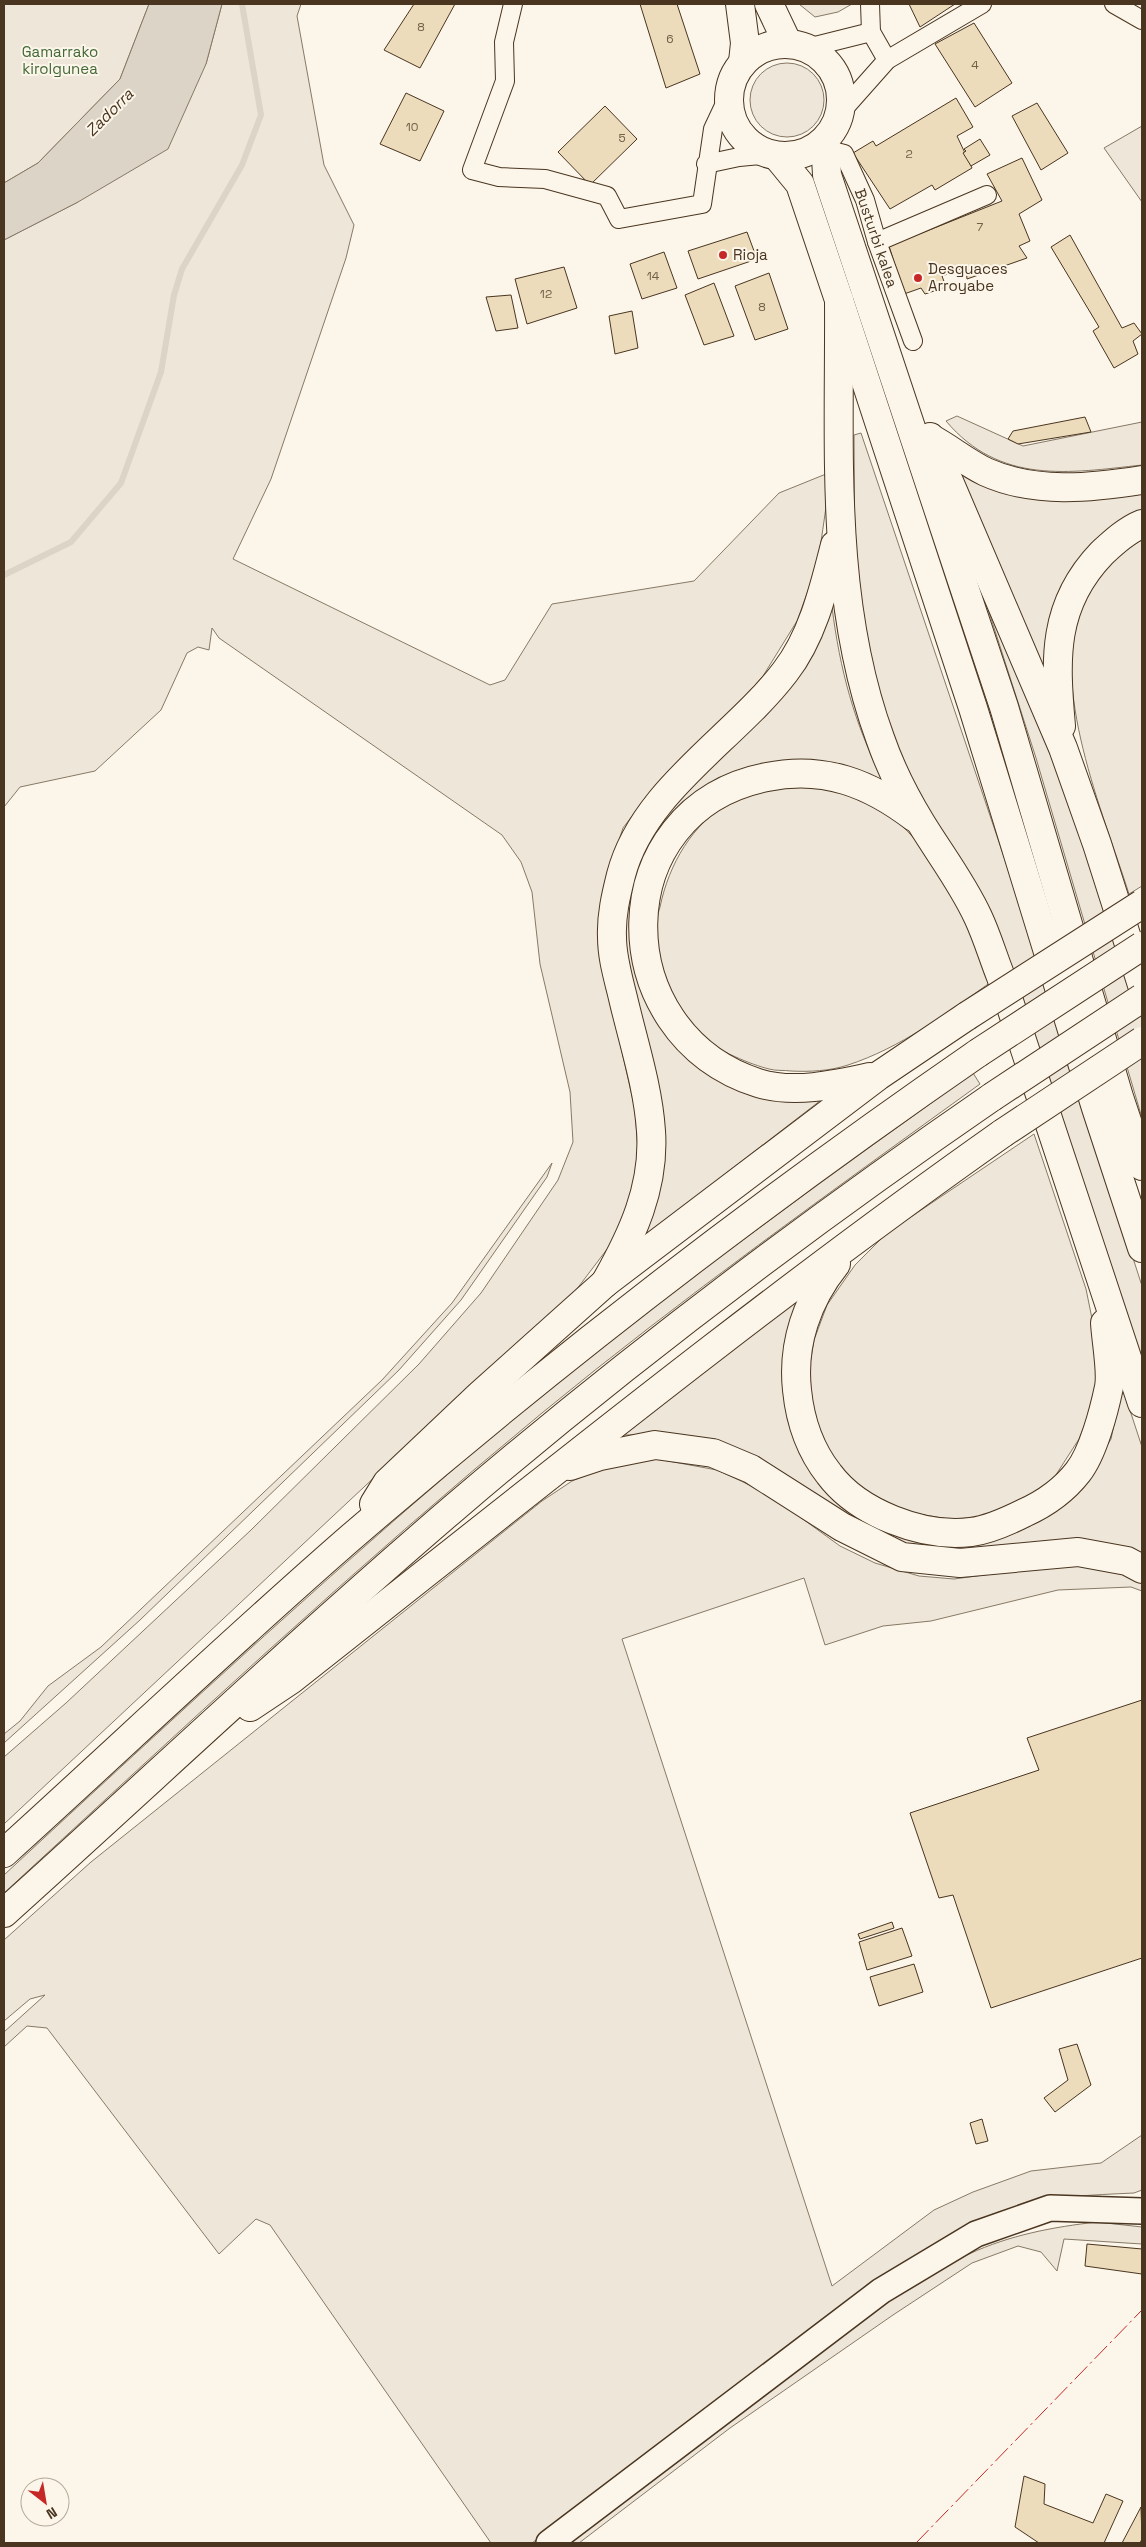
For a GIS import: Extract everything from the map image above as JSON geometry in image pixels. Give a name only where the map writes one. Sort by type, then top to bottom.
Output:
[{"type":"highway","points":[[740,4],[745,43],[743,62]]},
{"type":"highway","points":[[769,4],[797,46],[823,59],[835,74],[841,93],[840,113],[825,144],[827,176],[895,376],[936,508],[1004,707],[1119,1097],[1142,1166]]},
{"type":"highway","points":[[797,46],[764,48],[743,62],[736,72],[729,95],[730,114],[739,132],[753,146],[774,155],[800,184],[973,708],[1096,1108],[1142,1248]]},
{"type":"highway","points":[[774,155],[803,153],[825,144]]},
{"type":"highway","points":[[839,300],[840,527],[856,659],[867,700],[880,740],[920,822],[978,916],[1004,986],[1142,1403]]},
{"type":"highway","points":[[895,376],[930,438],[1063,748],[1098,844],[1142,985]]},
{"type":"highway","points":[[930,438],[985,472],[1011,481],[1041,487],[1084,486],[1142,480]]},
{"type":"highway","points":[[1063,748],[1057,650],[1062,621],[1073,592],[1090,566],[1115,540],[1142,524]]},
{"type":"highway","points":[[606,1283],[626,1247],[641,1210],[650,1173],[651,1140],[645,1090],[614,960],[613,916],[621,874],[634,843],[651,813],[675,786],[751,712],[787,670],[812,622],[823,591],[840,527]]},
{"type":"highway","points":[[878,1076],[841,1084],[787,1087],[759,1083],[729,1072],[712,1060],[690,1042],[672,1021],[648,974],[643,949],[642,923],[645,899],[661,853],[673,834],[710,799],[734,786],[756,779],[781,774],[810,774],[835,777],[863,785],[890,798],[920,822]]},
{"type":"highway","points":[[354,1535],[387,1483],[480,1395],[606,1283],[739,1179],[878,1076],[966,1016],[1142,904]]},
{"type":"highway","points":[[4,1853],[354,1535],[576,1351],[763,1205],[978,1053],[1142,946]]},
{"type":"highway","points":[[4,1913],[307,1636],[454,1508],[603,1384],[783,1244],[992,1097],[1142,998]]},
{"type":"highway","points":[[182,1752],[292,1679],[715,1345],[856,1240],[1003,1133],[1142,1041]]},
{"type":"highway","points":[[856,1240],[819,1286],[800,1333],[795,1374],[798,1408],[812,1447],[829,1475],[852,1496],[888,1519],[925,1531],[971,1532],[1009,1521],[1044,1504],[1078,1472],[1091,1449],[1110,1386],[1101,1282]]},
{"type":"highway","points":[[556,1470],[600,1456],[655,1445],[713,1452],[751,1469],[842,1528],[902,1558],[960,1563],[1078,1552],[1127,1561],[1142,1569]]},
{"type":"street","points":[[513,4],[504,42],[505,81],[472,170],[499,177],[544,179],[607,196],[620,219],[702,204],[706,164],[713,129],[729,95]]},
{"type":"street","points":[[870,4],[871,32],[887,60]]},
{"type":"street","points":[[840,113],[887,60],[982,4]]},
{"type":"street","points":[[1114,4],[1142,20]]},
{"type":"street","points":[[797,46],[871,32]]},
{"type":"street","name":"Busturbi kalea","points":[[825,144],[844,154],[865,200],[877,242],[912,341]]},
{"type":"street","points":[[706,164],[739,157],[774,155]]},
{"type":"street","points":[[877,242],[987,194]]},
{"type":"street","points":[[549,2543],[880,2292],[976,2234],[1050,2208],[1139,2208]]},
{"type":"green space","name":"Gamarrako kirolgunea","points":[[4,4],[149,4],[120,79],[38,163],[4,183]]},
{"type":"green space","points":[[222,4],[301,4],[297,16],[324,165],[354,225],[346,258],[271,479],[233,559],[490,685],[505,680],[552,604],[694,581],[779,493],[826,474],[827,500],[818,563],[797,621],[763,676],[716,729],[654,787],[623,828],[607,876],[607,986],[635,1109],[639,1166],[617,1236],[564,1306],[395,1458],[4,1824],[4,1757],[66,1703],[251,1530],[419,1364],[481,1293],[558,1180],[573,1142],[570,1092],[540,964],[532,892],[521,862],[502,835],[219,638],[212,628],[209,650],[198,647],[187,653],[161,710],[95,771],[20,787],[4,807],[4,240],[78,202],[206,64]]},
{"type":"green space","points":[[799,4],[852,4],[838,12],[815,17]]},
{"type":"green space","points":[[780,63],[794,63],[808,69],[818,79],[824,93],[824,107],[818,121],[808,131],[794,137],[780,137],[766,131],[756,121],[750,107],[750,93],[756,79],[766,69]]},
{"type":"green space","points":[[1142,126],[1142,202],[1104,148]]},
{"type":"green space","points":[[957,416],[1023,446],[1142,422],[1142,465],[1062,471],[1037,470],[1012,465],[989,456],[967,442],[946,421]]},
{"type":"green space","points":[[861,433],[1005,860],[1142,1286],[1142,1366],[924,805],[882,718],[855,588],[854,435]]},
{"type":"green space","points":[[952,466],[1142,492],[1142,510],[1113,527],[1051,619],[1044,668]]},
{"type":"green space","points":[[1142,540],[1142,886],[1129,894],[1083,749],[1075,710],[1071,672],[1073,635],[1082,602],[1092,584],[1108,566]]},
{"type":"green space","points":[[987,606],[1086,837],[1142,1016],[1142,1118],[1036,758]]},
{"type":"green space","points":[[832,607],[839,653],[856,717],[883,780],[826,763],[765,765],[649,862],[669,1036],[825,1097],[646,1235],[660,1186],[626,971],[624,933],[628,887],[641,848]]},
{"type":"green space","points":[[813,786],[843,791],[871,803],[896,820],[918,843],[953,897],[991,982],[922,1029],[867,1058],[827,1070],[774,1070],[753,1064],[725,1052],[710,1043],[694,1027],[670,988],[660,960],[656,921],[669,876],[684,846],[717,810],[731,801],[748,794]]},
{"type":"green space","points":[[973,1073],[980,1084],[704,1286],[595,1370],[473,1471],[336,1589],[4,1893],[4,1875],[265,1636],[464,1460],[532,1403],[695,1276]]},
{"type":"green space","points":[[1034,1134],[1086,1289],[1098,1348],[1097,1393],[1079,1439],[1050,1484],[988,1517],[948,1519],[907,1512],[864,1492],[841,1468],[822,1439],[811,1405],[808,1376],[814,1340],[827,1305],[855,1265],[887,1233]]},
{"type":"green space","points":[[552,1163],[547,1177],[461,1300],[399,1370],[140,1620],[4,1743],[4,1734],[20,1721],[48,1686],[101,1647],[382,1380],[452,1303]]},
{"type":"green space","points":[[799,1297],[807,1459],[951,1542],[1093,1469],[1111,1439],[1122,1386],[1142,1447],[1142,1555],[929,1555],[670,1435],[623,1435]]},
{"type":"green space","points":[[652,1458],[717,1470],[767,1493],[840,1546],[875,1563],[919,1576],[954,1579],[1051,1566],[1074,1565],[1107,1567],[1142,1582],[1142,1591],[1131,1587],[1058,1590],[931,1621],[883,1626],[825,1645],[804,1578],[622,1639],[832,2286],[934,2210],[973,2192],[1031,2171],[1101,2163],[1142,2135],[1142,2190],[1134,2193],[1072,2197],[1026,2204],[988,2216],[945,2237],[924,2250],[806,2336],[532,2543],[491,2543],[270,2225],[256,2219],[219,2254],[47,2028],[27,2026],[4,2047],[4,2032],[45,1995],[30,1999],[4,2021],[4,1940],[91,1862],[542,1501],[572,1481],[605,1467]]},
{"type":"green space","points":[[1097,2222],[1142,2227],[1142,2244],[1064,2239],[1057,2271],[1041,2252],[1018,2246],[972,2263],[893,2315],[730,2428],[579,2543],[566,2543],[858,2323],[923,2279],[984,2247],[1048,2229]]},
{"type":"water","name":"Zadorra","points":[[149,4],[222,4],[206,64],[168,149],[78,202],[4,240],[4,183],[38,163],[120,79]]},
{"type":"building","points":[[414,4],[455,4],[420,68],[384,50]]},
{"type":"building","points":[[640,4],[677,4],[700,74],[666,88]]},
{"type":"building","points":[[909,4],[955,4],[920,27]]},
{"type":"building","points":[[974,23],[1012,83],[975,107],[935,44]]},
{"type":"building","points":[[406,93],[444,111],[420,161],[380,144]]},
{"type":"building","points":[[956,98],[973,127],[957,136],[972,168],[935,190],[932,185],[890,209],[853,153],[873,141],[876,146]]},
{"type":"building","points":[[1037,103],[1068,153],[1041,170],[1012,116]]},
{"type":"building","points":[[605,106],[637,139],[590,185],[558,152]]},
{"type":"building","points":[[980,139],[990,155],[971,166],[963,153],[966,151],[964,149]]},
{"type":"building","points":[[1022,158],[1042,200],[1019,214],[1030,241],[1019,246],[1027,258],[967,279],[966,267],[942,276],[946,287],[925,294],[921,288],[904,294],[889,246],[1002,201],[987,174]]},
{"type":"building","name":"Rioja","points":[[747,232],[757,259],[698,279],[688,251]]},
{"type":"building","points":[[1070,235],[1122,328],[1134,323],[1142,334],[1133,341],[1138,354],[1114,368],[1093,331],[1099,327],[1051,247]]},
{"type":"building","points":[[664,252],[677,288],[642,299],[630,264]]},
{"type":"building","points":[[564,267],[577,308],[527,324],[515,279]]},
{"type":"building","points":[[769,273],[788,329],[755,340],[735,286]]},
{"type":"building","points":[[714,283],[734,336],[704,345],[685,295]]},
{"type":"building","points":[[511,295],[518,328],[496,331],[486,297]]},
{"type":"building","points":[[632,311],[638,348],[615,354],[609,316]]},
{"type":"building","points":[[1085,417],[1091,432],[1018,444],[1008,439],[1013,431]]},
{"type":"building","points":[[1142,1700],[1142,1958],[991,2008],[953,1895],[939,1898],[910,1813],[1039,1770],[1027,1738]]},
{"type":"building","points":[[892,1922],[894,1928],[860,1939],[858,1934]]},
{"type":"building","points":[[902,1928],[912,1956],[867,1970],[859,1942]]},
{"type":"building","points":[[914,1964],[923,1992],[879,2006],[870,1977]]},
{"type":"building","points":[[1077,2044],[1091,2085],[1055,2112],[1044,2098],[1068,2080],[1059,2049]]},
{"type":"building","points":[[982,2119],[988,2141],[976,2144],[970,2123]]},
{"type":"building","points":[[1087,2244],[1142,2249],[1142,2274],[1085,2266]]},
{"type":"building","points":[[1024,2476],[1045,2484],[1044,2504],[1093,2523],[1106,2494],[1123,2501],[1104,2543],[1039,2543],[1015,2527]]},
{"type":"building","points":[[1141,2507],[1142,2539],[1140,2543],[1122,2543]]},
{"type":"waterway","points":[[4,575],[71,542],[121,483],[161,372],[174,295],[182,269],[242,165],[261,115],[242,4]]},
{"type":"power","points":[[916,2543],[1142,2310]]},
{"type":"place","name":"Rioja","points":[[723,255]]},
{"type":"place","name":"Desguaces Arroyabe","points":[[918,278]]}]
